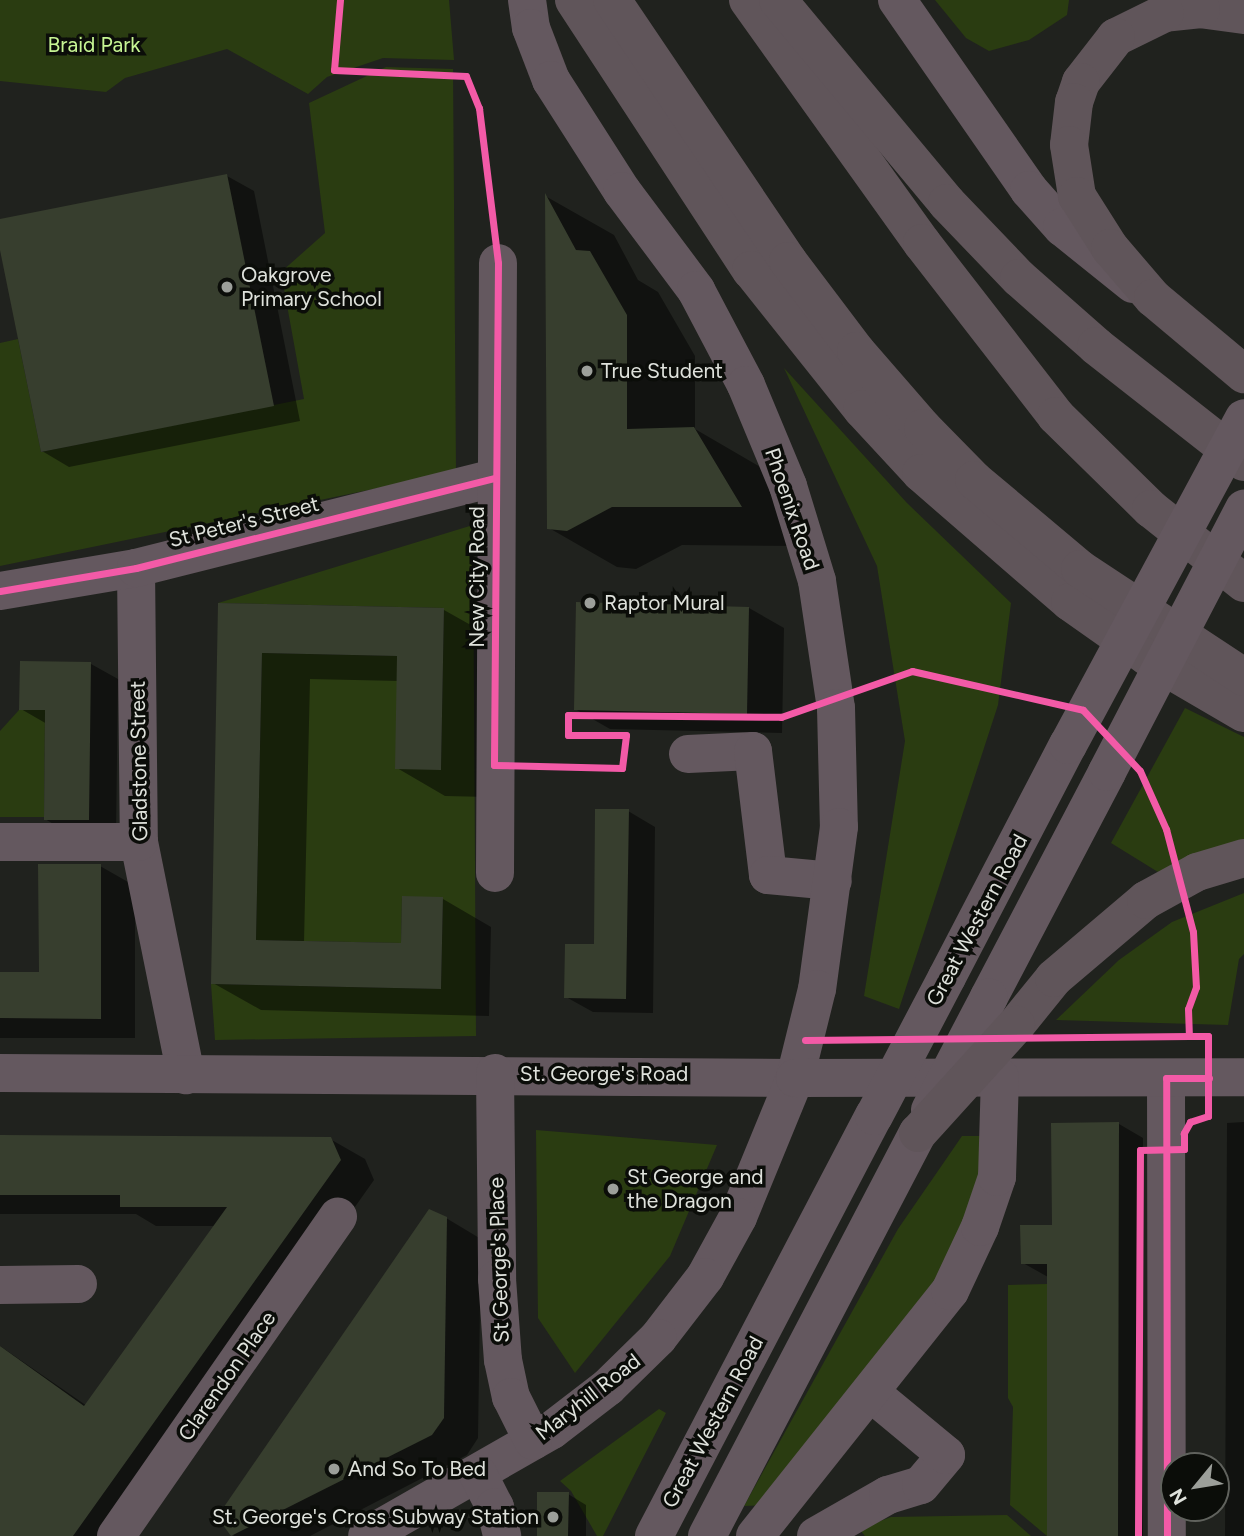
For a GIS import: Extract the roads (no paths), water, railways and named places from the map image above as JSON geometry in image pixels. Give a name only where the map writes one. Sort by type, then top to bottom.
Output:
[{"type":"highway","points":[[574,0],[751,270],[804,339],[922,473],[997,542],[1148,657],[1244,713]]},
{"type":"highway","points":[[612,0],[788,261],[856,351],[974,480],[1080,569],[1244,677]]},
{"type":"highway","points":[[1244,15],[1213,4],[1157,15],[1116,37],[1081,82],[1070,122],[1071,172],[1077,196],[1110,248],[1153,298],[1244,374]]},
{"type":"highway","points":[[762,7],[804,33],[947,203],[1019,278],[1096,346],[1244,463]]},
{"type":"highway","points":[[762,7],[922,243],[1056,416],[1151,509],[1244,583]]},
{"type":"highway","points":[[918,1133],[1055,978],[1146,900],[1197,872],[1244,858]]},
{"type":"main road","name":"Phoenix Road","points":[[527,0],[531,28],[551,80],[622,191],[696,289],[746,385],[788,486],[817,582],[831,662],[839,760],[833,881],[817,989],[795,1077]]},
{"type":"main road","points":[[897,0],[1029,190],[1091,253],[1153,298],[1244,354]]},
{"type":"main road","name":"New City Road","points":[[495,873],[498,263]]},
{"type":"main road","name":"Great Western Road","points":[[654,1536],[1068,746],[1244,418]]},
{"type":"main road","name":"St Peter's Street","points":[[0,591],[136,568],[495,478]]},
{"type":"main road","points":[[707,1536],[1244,509]]},
{"type":"main road","name":"Gladstone Street","points":[[136,568],[139,842],[186,1075]]},
{"type":"main road","points":[[688,754],[754,751],[768,875],[833,881]]},
{"type":"main road","points":[[0,842],[139,842]]},
{"type":"main road","name":"St. George's Road","points":[[0,1073],[1226,1077]]},
{"type":"main road","name":"St George's Place","points":[[495,1073],[503,1360],[511,1397],[533,1441]]},
{"type":"main road","name":"Maryhill Road","points":[[367,1536],[533,1441],[608,1387],[681,1312],[738,1217],[795,1077]]},
{"type":"main road","points":[[755,1536],[936,1313],[980,1227],[997,1177],[1000,1077]]},
{"type":"main road","points":[[1166,1078],[1167,1536]]},
{"type":"main road","name":"Clarendon Place","points":[[133,1529],[338,1217]]},
{"type":"main road","points":[[0,1285],[78,1284]]},
{"type":"main road","points":[[816,1536],[888,1494],[921,1485],[946,1455],[871,1393]]},
{"type":"main road","points":[[478,1474],[495,1507],[502,1536]]},
{"type":"place","name":"Oakgrove Primary School","points":[[227,287]]},
{"type":"place","name":"True Student","points":[[587,371]]},
{"type":"place","name":"Raptor Mural","points":[[590,603]]},
{"type":"place","name":"St George and the Dragon","points":[[613,1189]]},
{"type":"place","name":"And So To Bed","points":[[334,1469]]},
{"type":"place","name":"St. George's Cross Subway Station","points":[[553,1517]]},
{"type":"park label","name":"Braid Park","points":[[94,45]]}]
